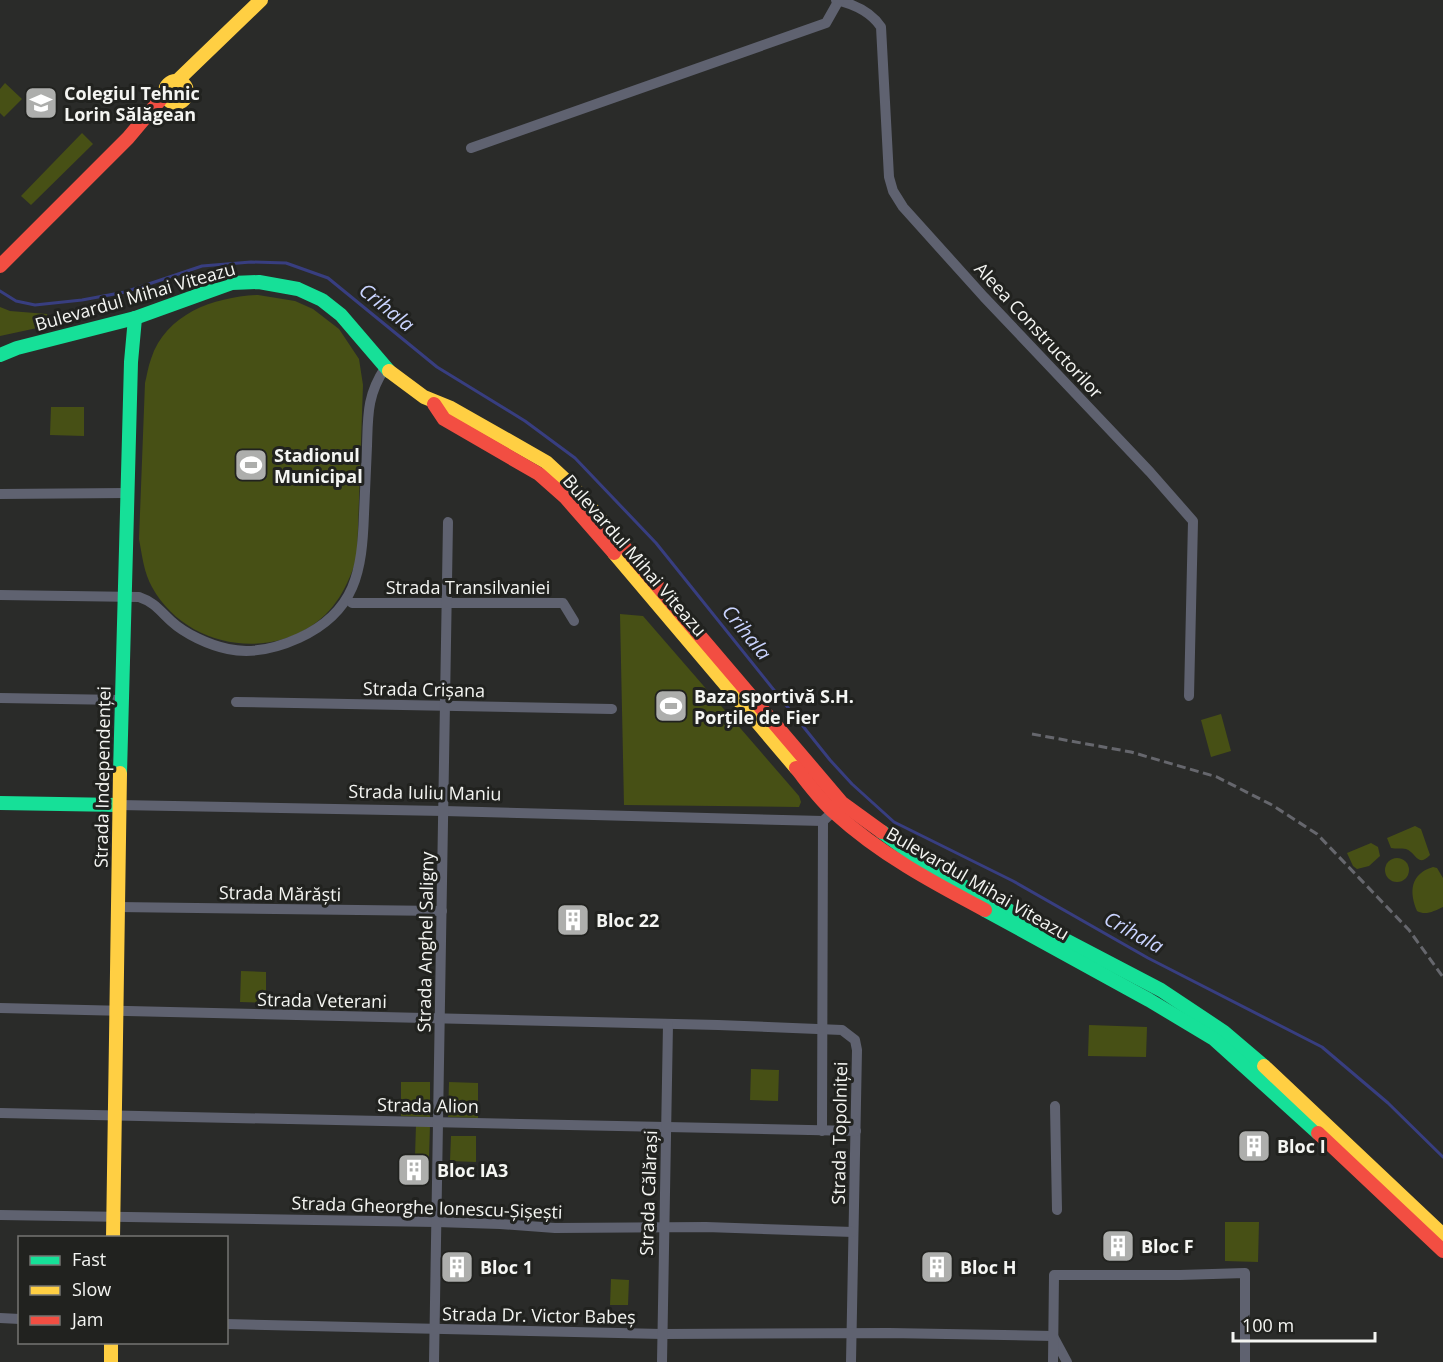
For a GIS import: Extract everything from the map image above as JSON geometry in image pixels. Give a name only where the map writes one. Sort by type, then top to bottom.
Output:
[{"type":"main road","points":[[0,266],[169,98],[168,84],[182,84],[261,0]]},
{"type":"main road","points":[[169,98],[178,102],[184,99],[187,94],[182,84]]},
{"type":"main road","name":"Bulevardul Mihai Viteazu","points":[[0,355],[17,348],[135,318],[232,283],[265,282],[285,285],[319,298],[334,309],[385,368],[419,396],[434,404],[451,408],[546,462],[574,488],[833,812],[865,838],[913,871],[1153,985],[1206,1019],[1280,1080],[1316,1123],[1443,1251]]},
{"type":"main road","name":"Strada Independenței","points":[[113,1236],[119,805],[131,362],[135,318]]},
{"type":"main road","name":"Bulevardul Mihai Viteazu","points":[[0,346],[17,348]]},
{"type":"main road","name":"Strada Iuliu Maniu","points":[[0,803],[119,805]]},
{"type":"main road","name":"Bulevardul Mihai Viteazu","points":[[1316,1123],[1443,1235]]},
{"type":"main road","points":[[111,1344],[111,1362]]},
{"type":"street","points":[[471,148],[826,23],[838,0]]},
{"type":"street","name":"Aleea Constructorilor","points":[[838,0],[866,12],[881,27],[889,177],[893,191],[903,207],[1193,521],[1190,696]]},
{"type":"street","points":[[0,595],[139,597],[159,607],[171,622],[188,633],[228,649],[249,651],[270,648],[313,631],[334,614],[344,602],[358,575],[363,551],[368,407],[376,382],[385,368]]},
{"type":"street","points":[[0,494],[128,493]]},
{"type":"street","name":"Strada Anghel Saligny","points":[[434,1362],[448,522]]},
{"type":"street","name":"Strada Transilvaniei","points":[[352,603],[563,603],[574,621]]},
{"type":"street","points":[[0,698],[122,700]]},
{"type":"street","name":"Strada Crișana","points":[[236,702],[612,709]]},
{"type":"street","name":"Strada Iuliu Maniu","points":[[119,805],[444,811],[833,812]]},
{"type":"street","points":[[822,1131],[823,1029],[833,812]]},
{"type":"street","name":"Strada Mărăști","points":[[117,907],[442,911]]},
{"type":"street","name":"Strada Veterani","points":[[0,1008],[823,1029]]},
{"type":"street","name":"Strada Călărași","points":[[662,1362],[668,1024]]},
{"type":"street","name":"Strada Topolniței","points":[[823,1029],[842,1030],[855,1040],[857,1050],[851,1362]]},
{"type":"street","points":[[1055,1106],[1057,1210]]},
{"type":"street","name":"Strada Alion","points":[[0,1113],[856,1131]]},
{"type":"street","name":"Strada Gheorghe Ionescu-Șișești","points":[[0,1215],[436,1222],[555,1228],[706,1227],[853,1232]]},
{"type":"street","points":[[1053,1362],[1054,1275],[1245,1273],[1245,1362]]},
{"type":"street","points":[[0,1318],[18,1319]]},
{"type":"street","name":"Strada Dr. Victor Babeș","points":[[228,1324],[662,1334],[852,1333],[1053,1336]]},
{"type":"street","points":[[1053,1336],[1067,1362]]},
{"type":"green space","points":[[5,83],[22,99],[4,117],[0,113],[0,89]]},
{"type":"green space","points":[[82,133],[93,144],[31,205],[21,196]]},
{"type":"green space","name":"Stadionul Municipal","points":[[258,295],[295,301],[313,309],[339,329],[359,359],[363,385],[357,557],[339,597],[317,622],[288,638],[266,643],[244,644],[201,633],[182,621],[165,606],[147,576],[139,539],[145,383],[158,343],[180,319],[209,304],[225,299]]},
{"type":"green space","points":[[0,307],[10,311],[47,314],[51,325],[0,336]]},
{"type":"green space","points":[[51,407],[84,407],[84,436],[50,435]]},
{"type":"green space","name":"Baza sportivă S.H. Porțile de Fier","points":[[620,614],[643,616],[799,796],[801,802],[799,807],[624,805]]},
{"type":"green space","points":[[1221,714],[1231,751],[1211,757],[1201,720]]},
{"type":"green space","points":[[1415,826],[1421,829],[1430,855],[1426,859],[1420,860],[1406,849],[1391,848],[1387,838]]},
{"type":"green space","points":[[1371,843],[1378,847],[1380,856],[1369,866],[1357,869],[1353,866],[1347,853]]},
{"type":"green space","points":[[1397,858],[1402,859],[1408,865],[1408,875],[1402,881],[1397,882],[1392,881],[1386,875],[1385,870],[1386,865],[1392,859]]},
{"type":"green space","points":[[1433,867],[1437,868],[1443,878],[1443,907],[1424,913],[1417,911],[1414,904],[1413,885],[1420,874]]},
{"type":"green space","points":[[241,971],[266,972],[266,1003],[240,1002]]},
{"type":"green space","points":[[1089,1025],[1147,1027],[1146,1057],[1088,1056]]},
{"type":"green space","points":[[751,1069],[779,1070],[778,1101],[750,1100]]},
{"type":"green space","points":[[401,1082],[430,1082],[430,1117],[401,1116]]},
{"type":"green space","points":[[449,1082],[478,1083],[478,1118],[448,1117]]},
{"type":"green space","points":[[416,1124],[430,1125],[429,1157],[415,1156]]},
{"type":"green space","points":[[451,1136],[476,1136],[476,1162],[450,1161]]},
{"type":"green space","points":[[1225,1222],[1259,1222],[1258,1262],[1225,1261]]},
{"type":"green space","points":[[611,1279],[629,1280],[628,1305],[610,1305]]},
{"type":"waterway","name":"Crihala","points":[[0,291],[16,301],[35,305],[82,300],[125,292],[202,266],[251,262],[286,263],[328,278],[437,367],[525,421],[575,458],[656,543],[830,760],[852,784],[894,822],[1013,881],[1148,958],[1322,1047],[1388,1103],[1443,1157]]},
{"type":"railway","points":[[1032,734],[1131,752],[1217,777],[1272,805],[1317,834],[1409,930],[1443,977]]},
{"type":"traffic: fast","points":[[0,355],[17,348],[135,318],[232,283],[259,282],[298,289],[322,300],[341,315],[389,371]]},
{"type":"traffic: fast","points":[[120,773],[131,362],[135,318]]},
{"type":"traffic: fast","points":[[0,803],[119,805]]},
{"type":"traffic: fast","points":[[882,832],[920,860],[970,890],[1161,990],[1224,1032],[1264,1066]]},
{"type":"traffic: fast","points":[[985,910],[1149,1000],[1214,1039],[1318,1133]]},
{"type":"traffic: slow","points":[[178,80],[261,0]]},
{"type":"traffic: slow","points":[[176,81],[184,84],[187,92],[184,100],[176,103],[168,100],[165,92],[168,84],[176,81]]},
{"type":"traffic: slow","points":[[389,371],[424,397],[451,408],[546,462],[574,488],[603,522]]},
{"type":"traffic: slow","points":[[614,553],[796,768]]},
{"type":"traffic: slow","points":[[113,1236],[120,773]]},
{"type":"traffic: slow","points":[[1264,1066],[1443,1235]]},
{"type":"traffic: slow","points":[[111,1344],[111,1362]]},
{"type":"traffic: jam","points":[[0,266],[128,138],[165,94]]},
{"type":"traffic: jam","points":[[434,404],[444,419],[539,474],[565,497],[614,553]]},
{"type":"traffic: jam","points":[[603,522],[842,803],[882,832]]},
{"type":"traffic: jam","points":[[796,768],[830,808],[870,842],[926,878],[985,910]]},
{"type":"traffic: jam","points":[[1318,1133],[1443,1251]]},
{"type":"place","name":"Colegiul Tehnic Lorin Sălăgean","points":[[41,103]]},
{"type":"place","name":"Stadionul Municipal","points":[[251,465]]},
{"type":"place","name":"Baza sportivă S.H. Porțile de Fier","points":[[671,706]]},
{"type":"place","name":"Bloc 22","points":[[573,920]]},
{"type":"place","name":"Bloc I","points":[[1254,1146]]},
{"type":"place","name":"Bloc IA3","points":[[414,1170]]},
{"type":"place","name":"Bloc F","points":[[1118,1246]]},
{"type":"place","name":"Bloc 1","points":[[457,1267]]},
{"type":"place","name":"Bloc H","points":[[937,1267]]}]
